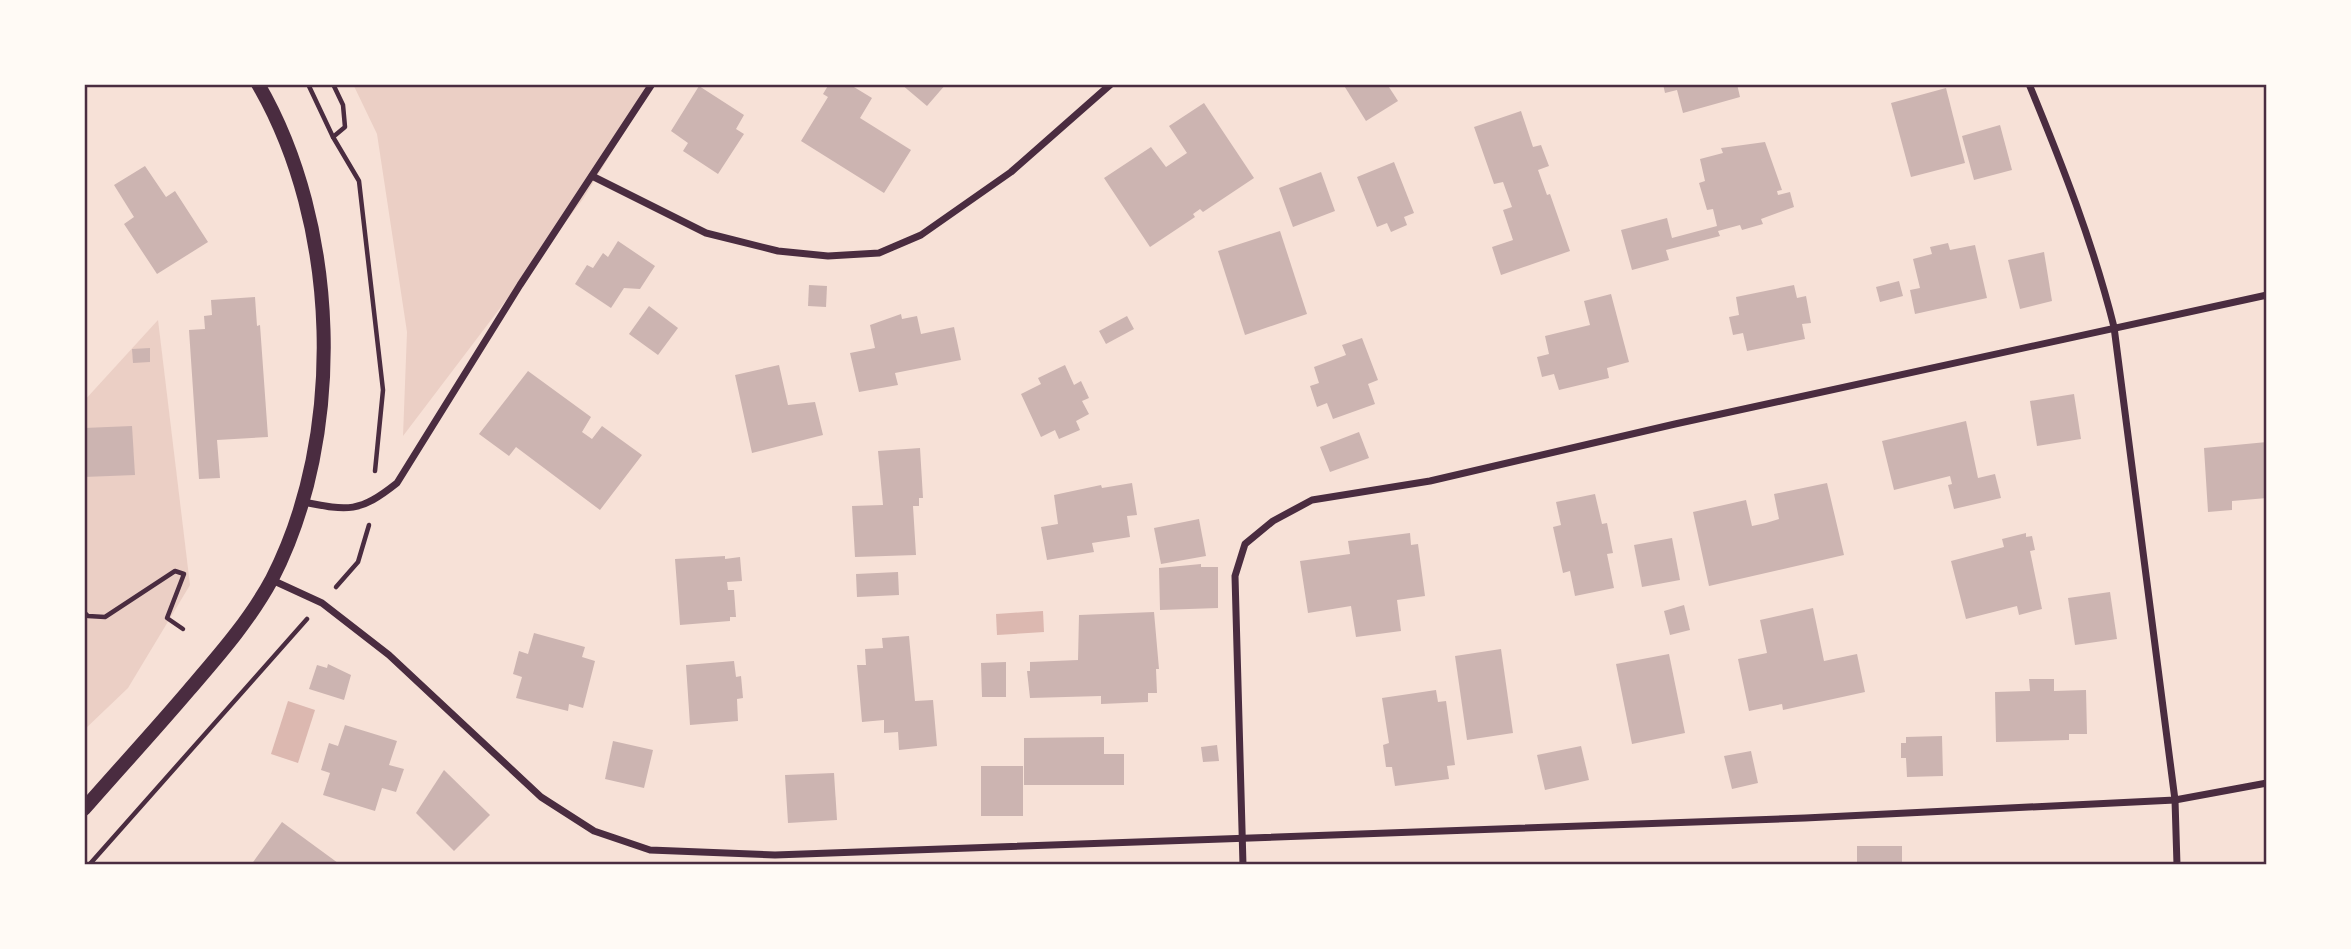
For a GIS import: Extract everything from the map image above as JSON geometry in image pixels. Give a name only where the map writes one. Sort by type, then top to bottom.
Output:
[{"type":"main road","points":[[84,809],[225,649],[271,580],[303,502],[315,454],[324,359],[323,308],[305,203],[288,151],[258,84]]},
{"type":"street","points":[[303,502],[344,510],[372,503],[397,483],[520,285],[652,84]]},
{"type":"street","points":[[592,176],[706,233],[778,251],[828,256],[879,253],[921,235],[1011,172],[1111,84]]},
{"type":"street","points":[[2029,84],[2070,181],[2099,267],[2115,327],[2175,800],[2177,865]]},
{"type":"street","points":[[1243,865],[1235,576],[1245,544],[1273,521],[1312,500],[1430,481],[2267,295]]},
{"type":"street","points":[[271,580],[322,603],[390,655],[541,797],[594,831],[650,850],[775,855],[1243,836],[1805,818],[2175,800],[2267,783]]},
{"type":"path","points":[[308,84],[333,137],[359,181],[383,390],[372,503]]},
{"type":"path","points":[[333,84],[343,105],[345,127],[333,137]]},
{"type":"path","points":[[84,612],[88,616],[105,617],[175,570],[184,574],[167,618],[183,629]]},
{"type":"path","points":[[89,865],[255,675]]},
{"type":"shaded area","points":[[353,84],[654,84],[583,199],[403,436],[407,332],[377,134]]},
{"type":"shaded area","points":[[158,320],[190,585],[128,688],[84,730],[84,401]]},
{"type":"shaded area","points":[[1043,611],[1044,632],[997,635],[996,614]]},
{"type":"shaded area","points":[[288,701],[315,710],[298,763],[271,754]]},
{"type":"building","points":[[829,84],[849,84],[872,98],[860,118],[911,150],[884,193],[801,141],[828,97],[823,94]]},
{"type":"building","points":[[901,84],[946,84],[927,106]]},
{"type":"building","points":[[1343,84],[1387,84],[1398,101],[1366,121]]},
{"type":"building","points":[[1663,84],[1737,84],[1740,97],[1683,113],[1677,90],[1665,93]]},
{"type":"building","points":[[699,86],[744,115],[736,129],[744,134],[718,174],[683,151],[688,143],[671,131]]},
{"type":"building","points":[[1946,88],[1965,163],[1911,177],[1891,103]]},
{"type":"building","points":[[1204,103],[1254,178],[1203,212],[1200,209],[1193,214],[1195,217],[1150,247],[1104,178],[1151,147],[1166,167],[1187,153],[1169,126]]},
{"type":"building","points":[[1521,111],[1533,147],[1541,145],[1549,166],[1538,170],[1547,195],[1550,194],[1570,251],[1501,275],[1492,247],[1513,240],[1503,210],[1512,207],[1503,182],[1494,184],[1474,127]]},
{"type":"building","points":[[2000,125],[2012,170],[1974,180],[1962,136]]},
{"type":"building","points":[[1765,142],[1782,190],[1777,191],[1778,195],[1790,192],[1794,207],[1761,219],[1763,224],[1742,230],[1740,225],[1718,231],[1720,236],[1666,250],[1669,260],[1632,270],[1621,230],[1667,218],[1672,238],[1717,226],[1713,209],[1707,210],[1699,183],[1705,181],[1700,159],[1723,153],[1721,148]]},
{"type":"building","points":[[1394,162],[1414,213],[1404,217],[1407,225],[1391,232],[1387,223],[1377,227],[1357,177]]},
{"type":"building","points":[[145,166],[166,197],[175,191],[208,242],[157,274],[124,224],[134,217],[114,185]]},
{"type":"building","points":[[1321,172],[1335,211],[1293,227],[1279,188]]},
{"type":"building","points":[[1280,231],[1307,314],[1245,335],[1218,251]]},
{"type":"building","points":[[618,241],[655,266],[640,289],[624,288],[611,308],[575,284],[587,265],[593,268],[603,253],[608,257]]},
{"type":"building","points":[[1948,243],[1950,250],[1975,245],[1987,298],[1915,314],[1910,290],[1920,288],[1913,259],[1932,254],[1930,247]]},
{"type":"building","points":[[2044,252],[2052,301],[2020,309],[2008,260]]},
{"type":"building","points":[[1899,281],[1903,296],[1880,302],[1876,287]]},
{"type":"building","points":[[809,285],[827,286],[826,307],[808,306]]},
{"type":"building","points":[[1794,285],[1797,298],[1806,296],[1811,323],[1802,324],[1805,339],[1747,351],[1743,333],[1733,335],[1729,317],[1739,315],[1736,297]]},
{"type":"building","points":[[1611,294],[1629,362],[1607,368],[1609,378],[1559,390],[1554,374],[1542,377],[1537,357],[1549,354],[1545,336],[1590,325],[1584,301]]},
{"type":"building","points":[[255,297],[257,326],[260,325],[268,437],[217,440],[220,478],[199,479],[189,330],[205,329],[204,316],[212,315],[211,300]]},
{"type":"building","points":[[649,306],[678,328],[658,355],[629,334]]},
{"type":"building","points":[[901,314],[902,319],[917,316],[921,334],[954,327],[961,360],[895,373],[898,385],[859,392],[850,353],[875,348],[870,325]]},
{"type":"building","points":[[1127,316],[1134,329],[1106,344],[1099,331]]},
{"type":"building","points":[[1362,338],[1378,380],[1368,384],[1375,404],[1333,419],[1327,403],[1317,407],[1310,386],[1319,383],[1314,367],[1346,355],[1342,345]]},
{"type":"building","points":[[150,348],[150,362],[133,363],[132,349]]},
{"type":"building","points":[[779,365],[788,405],[815,402],[823,435],[752,453],[735,375]]},
{"type":"building","points":[[1065,365],[1074,385],[1081,381],[1089,398],[1082,401],[1089,414],[1076,421],[1080,430],[1059,439],[1055,430],[1041,437],[1021,394],[1041,384],[1038,378]]},
{"type":"building","points":[[528,371],[591,417],[582,432],[592,439],[602,426],[642,455],[600,510],[516,447],[509,456],[479,434]]},
{"type":"building","points":[[2074,394],[2081,439],[2037,446],[2030,401]]},
{"type":"building","points":[[1966,421],[1978,478],[1995,474],[2001,498],[1954,509],[1948,485],[1952,484],[1950,476],[1894,490],[1882,441]]},
{"type":"building","points":[[132,426],[135,475],[84,477],[84,428]]},
{"type":"building","points":[[1359,432],[1369,458],[1330,472],[1320,447]]},
{"type":"building","points":[[2267,442],[2267,498],[2232,501],[2232,510],[2208,512],[2204,448]]},
{"type":"building","points":[[920,448],[923,498],[919,498],[919,506],[913,506],[916,555],[855,557],[852,506],[883,505],[878,451]]},
{"type":"building","points":[[1132,483],[1137,515],[1127,516],[1130,537],[1092,543],[1094,552],[1047,560],[1041,527],[1058,524],[1054,495],[1101,485],[1102,488]]},
{"type":"building","points":[[1827,483],[1844,555],[1709,586],[1693,512],[1746,500],[1752,526],[1766,523],[1779,519],[1774,494]]},
{"type":"building","points":[[1595,494],[1602,524],[1607,523],[1613,553],[1607,554],[1614,588],[1575,596],[1570,571],[1563,573],[1553,527],[1561,525],[1556,502]]},
{"type":"building","points":[[1199,519],[1206,556],[1161,564],[1154,528]]},
{"type":"building","points":[[1410,533],[1411,545],[1418,544],[1425,596],[1397,600],[1401,631],[1356,637],[1351,606],[1308,613],[1300,561],[1350,554],[1348,541]]},
{"type":"building","points":[[2026,533],[2026,537],[2032,536],[2035,550],[2030,551],[2042,609],[2019,615],[2017,606],[1966,619],[1951,561],[2004,547],[2002,539]]},
{"type":"building","points":[[1672,538],[1680,580],[1642,587],[1634,545]]},
{"type":"building","points":[[725,556],[725,559],[740,557],[742,581],[727,582],[728,590],[734,590],[736,617],[730,617],[730,621],[680,625],[675,559]]},
{"type":"building","points":[[1201,564],[1201,567],[1218,567],[1218,608],[1160,610],[1159,568]]},
{"type":"building","points":[[898,572],[899,595],[857,597],[856,574]]},
{"type":"building","points":[[2110,592],[2117,639],[2075,645],[2068,598]]},
{"type":"building","points":[[1684,605],[1690,630],[1670,635],[1664,611]]},
{"type":"building","points":[[1813,608],[1824,661],[1857,654],[1865,692],[1783,710],[1782,704],[1749,711],[1738,659],[1767,653],[1760,620]]},
{"type":"building","points":[[1154,612],[1159,669],[1156,669],[1157,693],[1148,693],[1148,702],[1101,704],[1101,696],[1030,698],[1027,671],[1030,671],[1030,662],[1078,660],[1079,615]]},
{"type":"building","points":[[534,633],[585,647],[582,657],[595,661],[583,708],[569,704],[568,711],[516,698],[522,677],[513,674],[519,651],[528,654]]},
{"type":"building","points":[[909,636],[915,701],[933,700],[937,746],[899,750],[898,732],[884,733],[884,720],[862,722],[857,665],[866,665],[865,649],[883,648],[882,638]]},
{"type":"building","points":[[1501,649],[1513,733],[1467,740],[1455,656]]},
{"type":"building","points":[[1669,654],[1685,733],[1632,744],[1616,664]]},
{"type":"building","points":[[734,661],[736,677],[741,676],[743,698],[737,699],[738,721],[690,725],[686,665]]},
{"type":"building","points":[[1006,662],[1006,697],[982,697],[981,663]]},
{"type":"building","points":[[328,664],[351,675],[344,700],[309,689],[317,665],[327,668]]},
{"type":"building","points":[[2029,679],[2054,679],[2054,691],[2086,690],[2087,734],[2069,734],[2069,740],[1996,742],[1995,692],[2030,691]]},
{"type":"building","points":[[1436,690],[1438,702],[1446,701],[1455,765],[1447,766],[1449,779],[1395,786],[1392,767],[1386,767],[1383,745],[1389,743],[1382,698]]},
{"type":"building","points":[[345,725],[397,741],[389,765],[404,769],[396,792],[382,788],[375,811],[323,795],[330,773],[321,770],[329,743],[338,746]]},
{"type":"building","points":[[1942,736],[1943,776],[1907,777],[1906,758],[1901,758],[1901,743],[1906,743],[1906,737]]},
{"type":"building","points":[[1104,737],[1104,754],[1124,754],[1124,785],[1024,785],[1024,738]]},
{"type":"building","points":[[613,741],[653,750],[644,788],[605,779]]},
{"type":"building","points":[[1217,745],[1219,761],[1203,762],[1201,747]]},
{"type":"building","points":[[1581,746],[1589,780],[1545,790],[1537,755]]},
{"type":"building","points":[[1751,751],[1758,783],[1732,789],[1724,756]]},
{"type":"building","points":[[981,766],[1023,766],[1023,816],[981,816]]},
{"type":"building","points":[[444,770],[490,815],[454,851],[416,813]]},
{"type":"building","points":[[834,773],[837,820],[788,823],[785,775]]},
{"type":"building","points":[[282,822],[338,863],[251,865]]},
{"type":"building","points":[[1857,846],[1902,846],[1902,865],[1857,865]]}]
